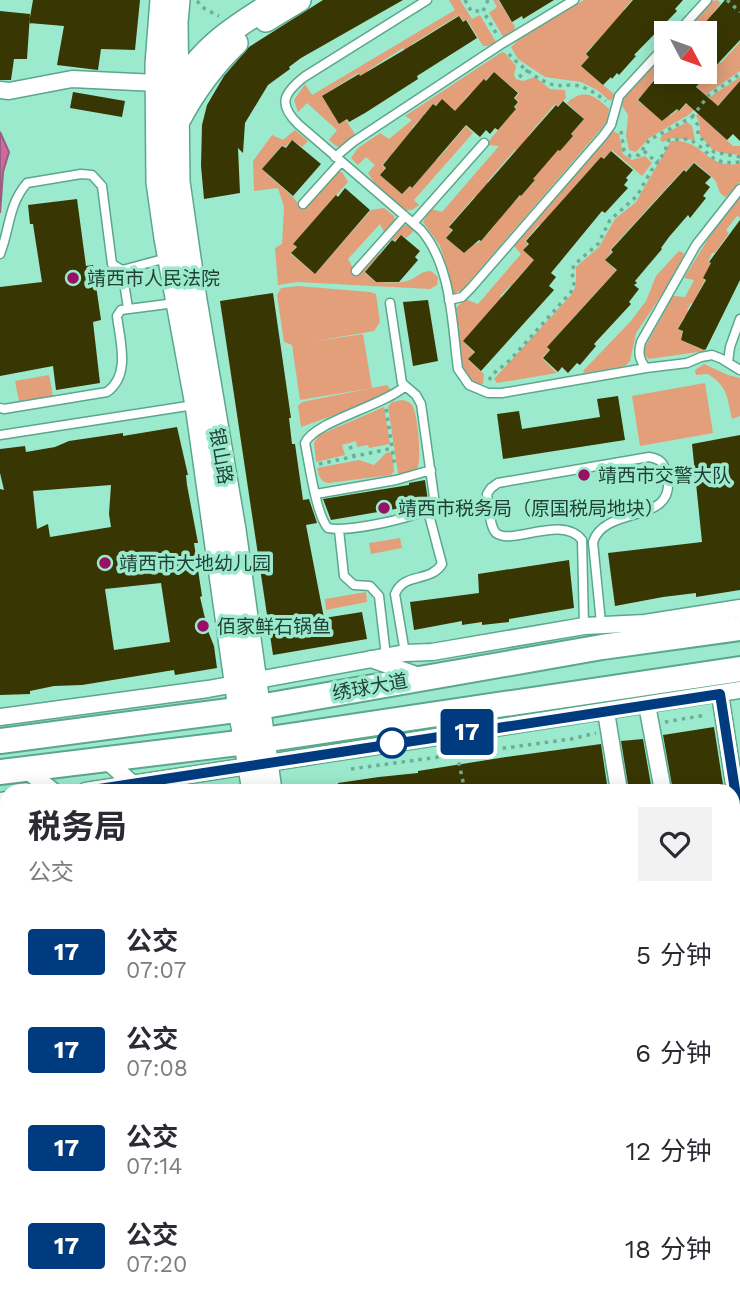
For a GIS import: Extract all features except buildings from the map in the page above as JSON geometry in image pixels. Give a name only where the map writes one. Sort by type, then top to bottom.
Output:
[{"type":"main road","name":"银山路","points":[[162,0],[167,108],[157,135],[159,182],[170,258],[246,681]]},
{"type":"main road","name":"银山路","points":[[178,0],[167,87],[178,121],[178,182],[234,530],[249,708],[256,752],[267,784]]},
{"type":"main road","name":"银山路","points":[[167,87],[186,75],[212,45],[243,21],[278,0]]},
{"type":"main road","points":[[178,121],[188,102],[222,56],[259,25],[299,0]]},
{"type":"main road","name":"绣球大道","points":[[0,741],[249,708],[425,678],[601,635],[740,628]]},
{"type":"main road","name":"绣球大道","points":[[0,772],[105,760],[256,752],[586,692],[740,669]]},
{"type":"main road","name":"银山路","points":[[254,784],[256,752]]},
{"type":"street","points":[[0,90],[9,91],[72,79],[167,87]]},
{"type":"street","points":[[566,629],[601,635],[645,623],[740,608]]},
{"type":"street","points":[[0,717],[120,702],[584,625],[601,635]]},
{"type":"street","points":[[378,658],[425,678]]},
{"type":"street","points":[[138,784],[256,752],[611,711],[740,690]]},
{"type":"street","points":[[586,692],[611,711]]},
{"type":"street","points":[[720,694],[734,784]]},
{"type":"street","points":[[120,702],[143,721]]},
{"type":"street","points":[[647,705],[662,784]]},
{"type":"street","points":[[611,711],[608,731],[618,784]]},
{"type":"street","points":[[105,760],[133,784]]},
{"type":"street","points":[[26,769],[44,784]]},
{"type":"lane","points":[[427,0],[304,77],[288,92],[285,103],[288,114],[413,223],[431,242],[438,255],[449,300],[458,369],[469,385],[488,393],[502,393],[687,363],[712,355],[740,370]]},
{"type":"lane","points":[[303,204],[353,142],[503,43],[574,0]]},
{"type":"lane","points":[[688,21],[707,0]]},
{"type":"lane","points":[[449,300],[462,297],[471,288],[603,136],[615,113],[619,96],[654,58]]},
{"type":"lane","points":[[413,223],[484,143]]},
{"type":"lane","points":[[0,254],[10,211],[15,198],[27,183],[81,174],[92,175],[102,186],[112,264],[122,270],[170,258]]},
{"type":"lane","points":[[646,368],[640,360],[641,342],[696,244],[740,189]]},
{"type":"lane","points":[[356,271],[405,216]]},
{"type":"lane","points":[[122,270],[128,308]]},
{"type":"lane","points":[[0,408],[107,392],[115,386],[122,362],[117,316],[121,310],[178,303]]},
{"type":"lane","points":[[390,303],[401,383],[416,395],[421,404],[435,504],[428,511],[339,530],[324,525],[305,443],[312,433],[385,400],[404,387]]},
{"type":"lane","points":[[728,362],[730,347],[740,319]]},
{"type":"lane","points":[[0,435],[197,405]]},
{"type":"lane","points":[[584,625],[582,540],[569,530],[545,530],[504,536],[497,533],[493,528],[487,495],[498,483],[649,457],[659,459],[668,479],[668,489],[663,500],[656,508],[609,522],[595,533],[593,542],[601,635]]},
{"type":"lane","points":[[316,494],[396,480],[431,470]]},
{"type":"lane","points":[[405,653],[395,594],[402,583],[434,574],[442,564],[428,511]]},
{"type":"lane","points":[[339,530],[344,576],[354,585],[370,586],[379,596],[378,658]]},
{"type":"lane","points":[[379,596],[395,594]]},
{"type":"path","points":[[465,0],[471,11],[483,11]]},
{"type":"path","points":[[483,11],[488,0]]},
{"type":"path","points":[[727,0],[740,12]]},
{"type":"path","points":[[483,11],[509,55],[528,70],[557,86],[577,85],[590,90],[607,102],[619,117],[626,153],[634,157],[643,150],[649,139],[688,139],[721,162],[740,162]]},
{"type":"path","points":[[519,77],[528,70]]},
{"type":"path","points":[[661,141],[686,118],[692,117],[708,96],[740,74]]},
{"type":"path","points":[[692,117],[698,125],[698,135],[714,152],[740,157]]},
{"type":"path","points":[[488,393],[493,374],[510,360],[558,303],[571,292],[574,265],[592,251],[610,220],[637,196],[650,171],[664,153],[661,141]]},
{"type":"path","points":[[643,150],[659,161]]},
{"type":"path","points":[[385,400],[396,480]]},
{"type":"path","points":[[350,446],[354,456]]},
{"type":"path","points":[[310,466],[393,448]]},
{"type":"path","points":[[651,724],[722,713]]},
{"type":"path","points":[[342,770],[571,739],[608,731]]},
{"type":"path","points":[[457,754],[463,784]]},
{"type":"shaded area","points":[[449,0],[460,0],[472,19],[480,15],[496,42],[483,46],[467,20],[463,21],[459,15],[412,44],[410,57],[403,48],[367,71],[373,81],[366,85],[358,73],[322,96],[339,124],[346,120],[356,136],[342,147],[329,140],[337,130],[307,103],[298,112],[294,100],[305,84],[312,95],[455,10]]},
{"type":"shaded area","points":[[493,0],[498,0],[515,27],[513,32],[504,38],[489,13],[497,7]]},
{"type":"shaded area","points":[[584,0],[632,0],[624,9],[628,13],[609,28],[586,53],[589,57],[581,66],[615,95],[610,101],[581,82],[545,77],[518,59],[511,47],[522,37]]},
{"type":"shaded area","points":[[717,0],[721,3],[713,13],[715,16],[709,21],[693,21],[711,1]]},
{"type":"shaded area","points":[[740,42],[740,71],[707,94],[690,114],[649,138],[636,152],[629,150],[626,136],[628,115],[621,104],[654,64],[653,85],[637,100],[663,121],[668,115],[680,111],[699,89],[697,87],[699,84],[718,84],[718,62],[721,63]]},
{"type":"shaded area","points":[[502,52],[516,66],[516,79],[523,81],[535,77],[550,89],[565,90],[566,98],[558,106],[555,104],[519,151],[515,150],[487,182],[490,184],[478,199],[474,197],[449,226],[452,230],[446,238],[464,253],[481,241],[494,223],[535,181],[533,178],[557,149],[560,151],[573,136],[571,134],[584,119],[567,103],[579,96],[594,97],[609,109],[607,121],[463,289],[454,294],[451,292],[440,246],[423,222],[431,209],[442,212],[499,146],[488,145],[488,142],[516,109],[519,101],[515,98],[519,93],[494,72],[473,95],[470,93],[457,113],[442,99],[436,105],[433,104],[424,114],[424,119],[422,117],[412,128],[414,131],[393,152],[391,159],[389,157],[382,165],[385,168],[380,175],[402,194],[412,188],[435,161],[425,151],[437,160],[466,126],[473,133],[414,200],[419,205],[412,210],[406,210],[376,186],[368,173],[375,165],[366,157],[358,165],[351,158],[358,148],[380,133],[389,139],[412,120],[405,116]]},
{"type":"shaded area","points":[[740,77],[740,81],[705,120],[733,146],[740,146],[740,155],[721,153],[712,149],[700,135],[700,124],[696,116],[710,97]]},
{"type":"shaded area","points":[[687,122],[692,126],[695,140],[660,140],[662,135]]},
{"type":"shaded area","points":[[295,130],[308,141],[302,147],[292,140],[285,147],[282,145],[268,162],[270,165],[265,172],[301,207],[335,171],[342,172],[348,182],[293,244],[296,247],[291,254],[315,274],[371,210],[384,208],[394,216],[395,222],[385,234],[380,224],[348,259],[354,270],[396,229],[408,224],[413,232],[406,238],[401,235],[394,241],[391,239],[379,254],[382,257],[365,273],[375,282],[398,282],[431,271],[438,277],[437,285],[430,289],[297,282],[278,285],[275,248],[282,244],[284,207],[278,188],[254,191],[253,161],[272,135],[283,140]]},
{"type":"shaded area","points":[[613,131],[619,134],[623,154],[632,160],[645,156],[652,163],[642,176],[612,150],[604,159],[601,157],[544,221],[543,227],[539,225],[525,241],[528,244],[523,250],[536,262],[500,296],[503,299],[463,341],[474,352],[468,360],[484,374],[483,384],[475,383],[463,371],[456,308],[465,299],[478,304],[521,254],[513,245]]},
{"type":"shaded area","points":[[0,132],[9,152],[3,172],[0,213]]},
{"type":"shaded area","points":[[671,141],[691,144],[718,162],[740,164],[740,182],[726,197],[713,178],[694,162],[686,171],[684,169],[610,250],[612,252],[605,260],[619,273],[611,276],[547,347],[549,350],[542,358],[557,373],[497,383],[494,379],[572,294],[576,285],[576,267],[599,247],[615,219],[636,202]]},
{"type":"shaded area","points":[[740,195],[740,217],[737,216],[726,230],[729,233],[715,253],[712,253],[708,262],[712,264],[703,278],[705,280],[687,310],[690,313],[687,318],[684,317],[678,329],[682,331],[681,340],[705,351],[649,359],[643,353],[644,349],[673,296],[685,297],[694,280],[684,278],[711,234]]},
{"type":"shaded area","points":[[679,251],[684,253],[683,257],[667,287],[636,333],[630,361],[625,366],[584,373],[630,322],[646,301],[656,276]]},
{"type":"shaded area","points":[[298,286],[376,294],[380,322],[374,331],[310,342],[363,334],[372,388],[300,400],[292,345],[284,342],[277,295],[281,288]]},
{"type":"shaded area","points":[[704,364],[740,378],[740,416],[732,419],[726,393],[715,379],[708,374],[696,375],[695,370]]},
{"type":"shaded area","points":[[49,375],[53,396],[19,401],[15,381]]},
{"type":"shaded area","points":[[705,383],[713,433],[640,446],[632,396]]},
{"type":"shaded area","points":[[387,385],[391,390],[388,396],[301,427],[298,406],[302,402]]},
{"type":"shaded area","points":[[402,400],[412,405],[414,410],[418,427],[419,457],[417,469],[401,475],[398,473],[388,407],[392,402]]},
{"type":"shaded area","points":[[384,407],[390,444],[357,447],[356,441],[342,445],[345,455],[316,462],[314,443],[319,435]]},
{"type":"shaded area","points":[[392,452],[394,471],[391,475],[328,483],[319,476],[317,468],[359,460],[374,465],[386,453]]},
{"type":"shaded area","points":[[400,538],[402,548],[371,554],[369,543]]},
{"type":"shaded area","points":[[366,592],[367,602],[326,610],[325,599]]},
{"type":"bus line","name":"17","points":[[139,784],[219,769],[720,694],[734,784]]},
{"type":"place","name":"靖西市人民法院","points":[[73,278]]},
{"type":"place","name":"靖西市交警大队","points":[[584,475]]},
{"type":"place","name":"靖西市税务局（原国税局地块）","points":[[384,508]]},
{"type":"place","name":"靖西市大地幼儿园","points":[[105,563]]},
{"type":"place","name":"佰家鲜石锅鱼","points":[[203,626]]}]
